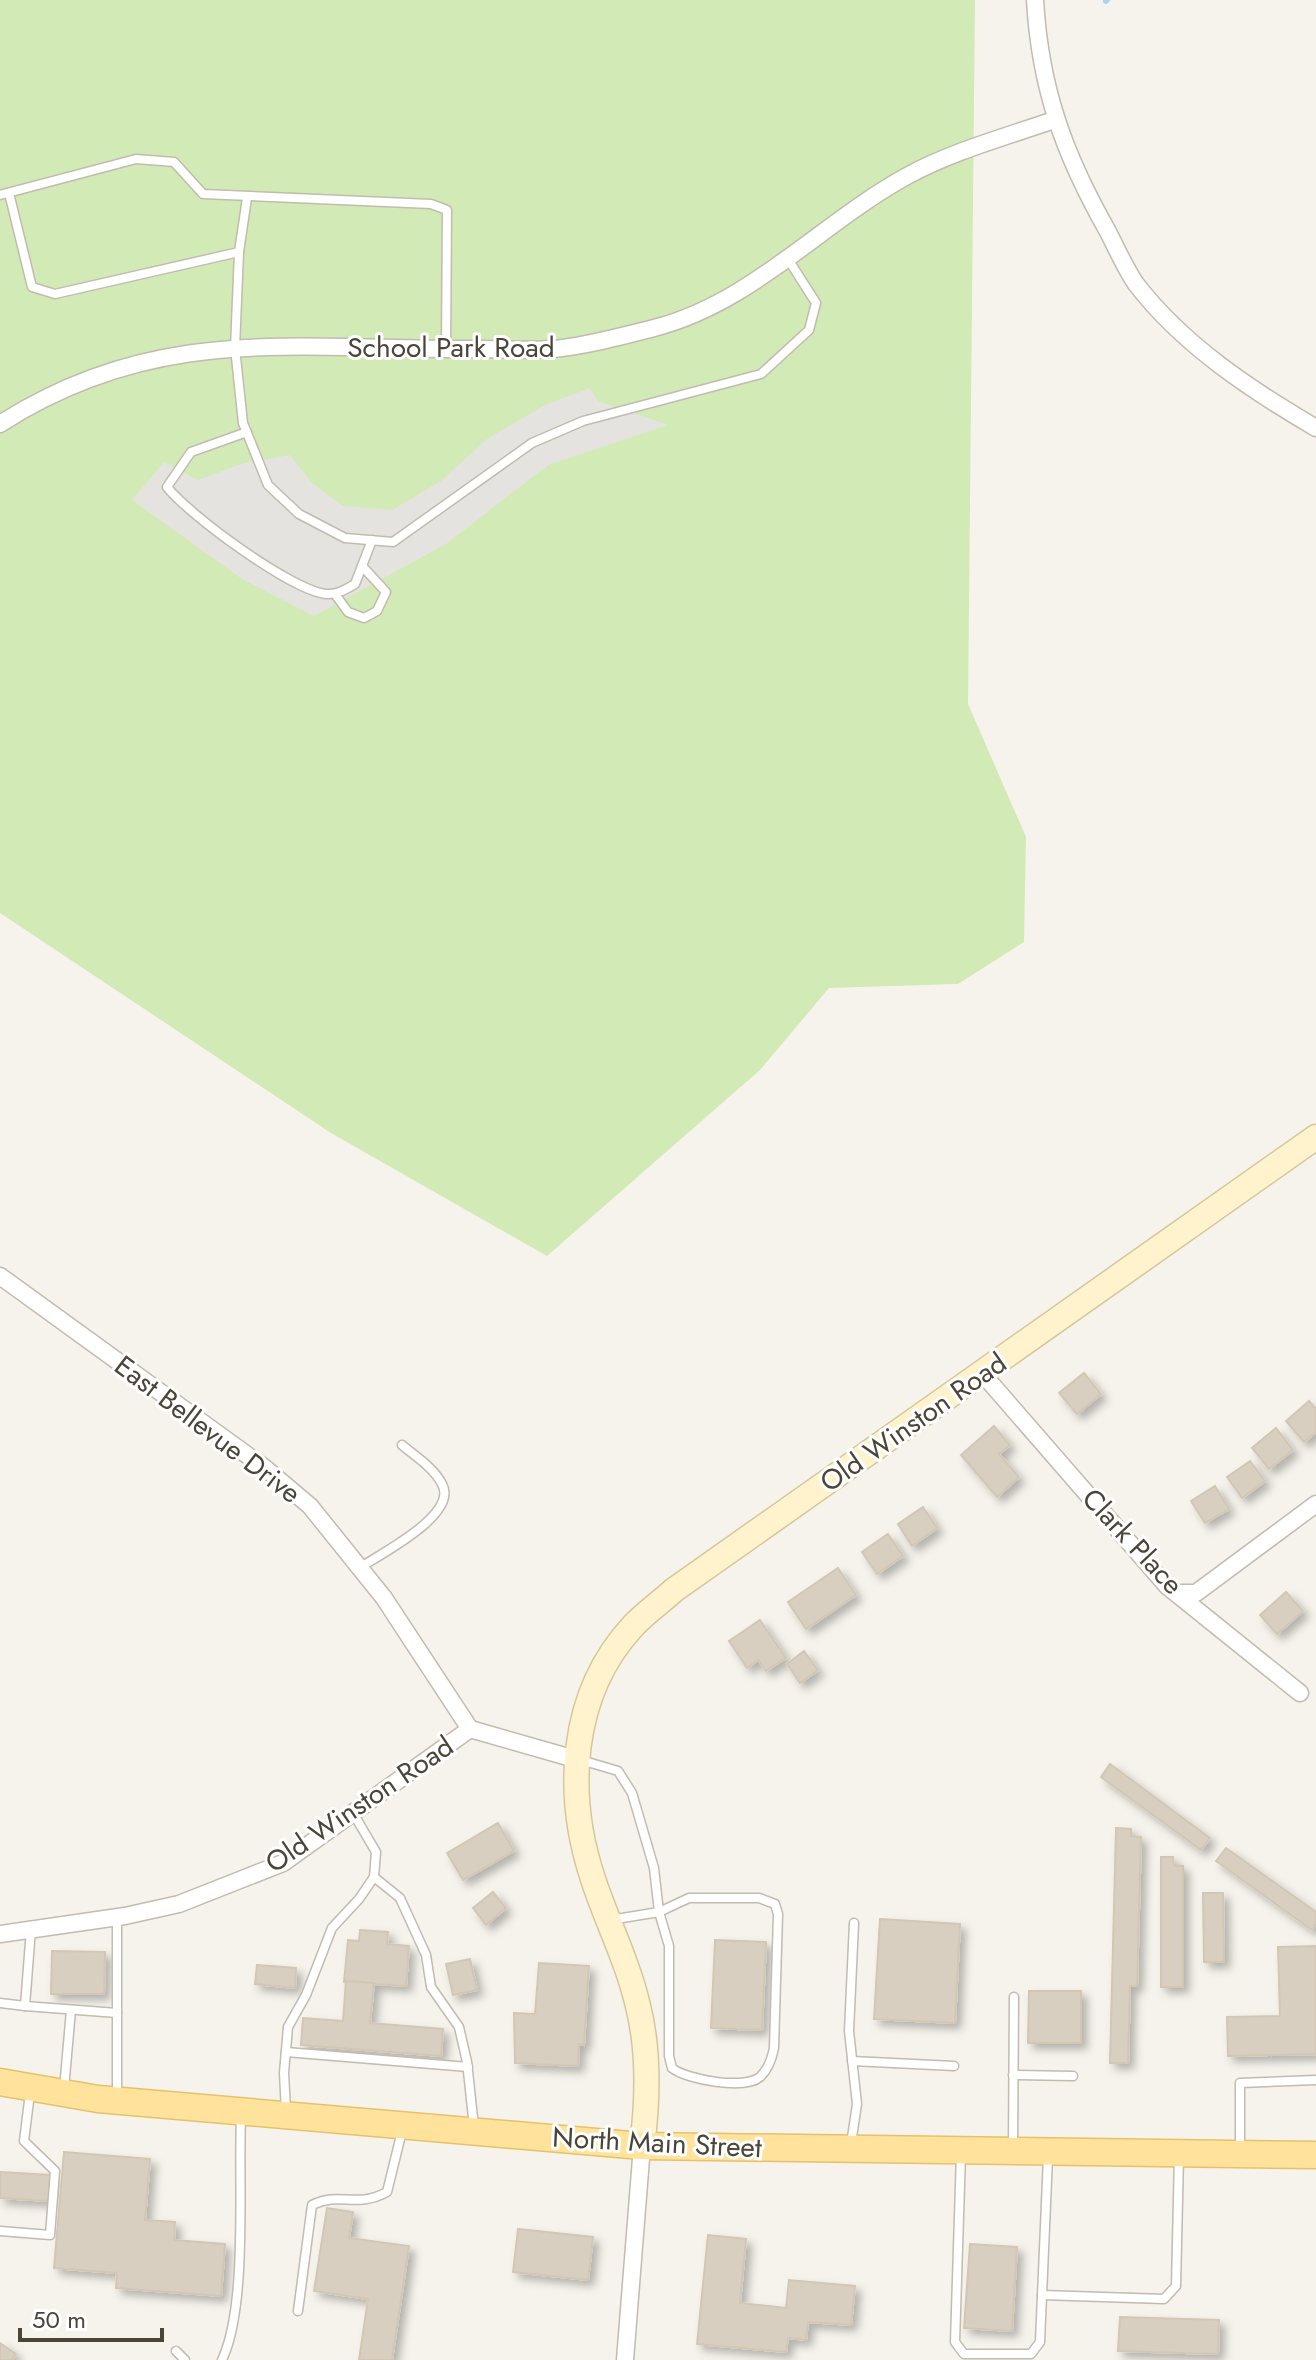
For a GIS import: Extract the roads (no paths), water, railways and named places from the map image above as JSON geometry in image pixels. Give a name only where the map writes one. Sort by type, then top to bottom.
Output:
[{"type":"main road","name":"North Main Street","points":[[0,2082],[117,2101],[642,2146],[1316,2155]]},
{"type":"street","points":[[1035,0],[1037,40],[1054,120],[1074,171],[1136,283],[1189,337],[1249,389],[1316,428]]},
{"type":"street","name":"School Park Road","points":[[0,424],[65,387],[104,371],[174,354],[235,348],[555,349],[657,327],[743,288],[788,259],[830,224],[908,175],[1054,120]]},
{"type":"street","name":"Old Winston Road","points":[[642,2146],[647,2108],[639,2008],[593,1881],[575,1810],[575,1759],[588,1707],[606,1663],[632,1627],[674,1590],[1316,1137]]},
{"type":"street","name":"East Bellevue Drive","points":[[0,1276],[265,1468],[310,1506],[361,1567],[470,1729]]},
{"type":"street","name":"Clark Place","points":[[982,1373],[1167,1586],[1300,1693]]},
{"type":"street","points":[[1179,1593],[1196,1593],[1316,1504]]},
{"type":"street","name":"Old Winston Road","points":[[0,1934],[117,1917],[179,1904],[283,1863],[470,1729],[575,1759]]},
{"type":"street","points":[[625,2360],[642,2146]]},
{"type":"lane","points":[[239,252],[55,294],[32,287],[4,194],[136,159],[174,162],[203,194],[247,198],[414,200],[447,210],[446,349]]},
{"type":"lane","points":[[247,198],[239,252],[235,348],[247,432],[268,485],[299,514],[345,538],[393,542],[532,443],[583,421],[761,374],[809,330],[816,303],[788,259]]},
{"type":"lane","points":[[247,432],[191,452],[167,487],[181,506],[297,585],[335,594],[355,584],[372,540]]},
{"type":"lane","points":[[335,594],[348,612],[364,618],[377,611],[386,592],[362,566]]},
{"type":"lane","points":[[361,1567],[438,1514],[445,1498],[444,1485],[402,1445]]},
{"type":"lane","points":[[575,1759],[608,1766],[627,1781],[654,1868],[659,1912],[669,1946],[669,2056],[672,2068],[697,2080],[753,2082],[767,2069],[774,2048],[778,1914],[775,1904],[759,1898],[689,1898],[659,1912],[609,1920]]},
{"type":"lane","points":[[287,2116],[288,2027],[306,1995],[332,1928],[359,1899],[374,1877],[376,1852],[353,1813]]},
{"type":"lane","points":[[374,1877],[400,1898],[426,1955],[431,1987],[459,2027],[468,2067],[475,2132]]},
{"type":"lane","points":[[117,1917],[117,2101]]},
{"type":"lane","points":[[850,2148],[857,2104],[849,2031],[854,1923]]},
{"type":"lane","points":[[25,2006],[31,1929]]},
{"type":"lane","points":[[1013,2152],[1014,1997]]},
{"type":"lane","points":[[0,2003],[117,2013]]},
{"type":"lane","points":[[64,2093],[71,2010]]},
{"type":"lane","points":[[286,2052],[468,2067]]},
{"type":"lane","points":[[852,2061],[954,2066]]},
{"type":"lane","points":[[1013,2075],[1073,2076]]},
{"type":"lane","points":[[1240,2156],[1240,2083],[1316,2080]]},
{"type":"lane","points":[[0,2231],[50,2235],[55,2171],[24,2141],[31,2088]]},
{"type":"lane","points":[[222,2360],[231,2341],[239,2251],[241,2112]]},
{"type":"lane","points":[[298,2311],[312,2205],[326,2199],[369,2201],[387,2192],[403,2126]]},
{"type":"lane","points":[[962,2151],[955,2342],[964,2354],[1031,2354],[1040,2342],[1048,2152]]},
{"type":"lane","points":[[1042,2295],[1164,2299],[1170,2294],[1176,2286],[1179,2155]]},
{"type":"lane","points":[[176,2351],[185,2360]]}]
